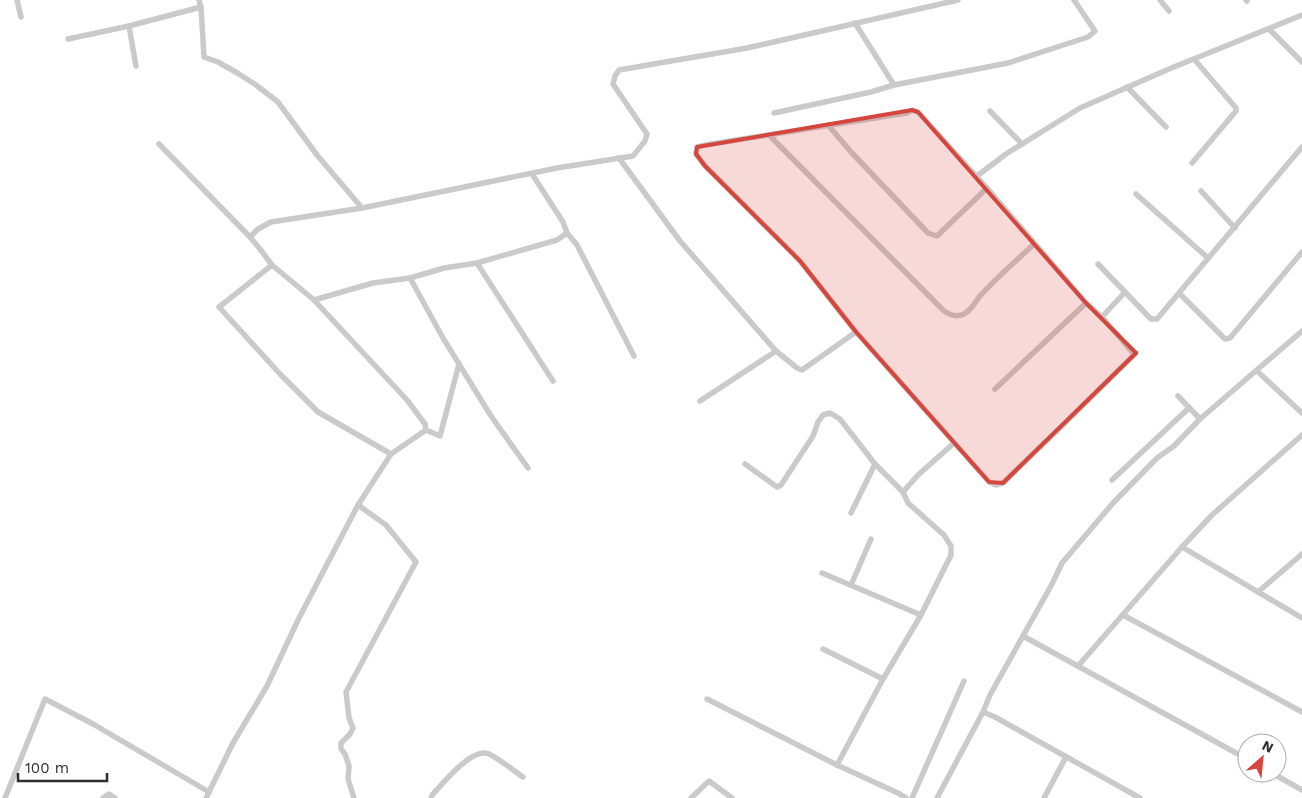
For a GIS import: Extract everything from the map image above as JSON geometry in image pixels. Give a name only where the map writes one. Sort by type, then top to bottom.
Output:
[{"type":"street","points":[[17,0],[21,17]]},
{"type":"street","points":[[250,237],[271,222],[362,208],[557,168],[633,156],[645,141],[647,134],[614,84],[615,76],[619,70],[747,48],[958,0]]},
{"type":"street","points":[[774,113],[871,92],[894,85],[1008,63],[1088,37],[1095,31],[1074,0]]},
{"type":"street","points":[[1160,0],[1169,11]]},
{"type":"street","points":[[68,39],[129,26],[200,3],[204,57],[218,62],[239,74],[278,102],[317,155],[362,208]]},
{"type":"street","points":[[977,176],[1006,154],[1080,108],[1302,15]]},
{"type":"street","points":[[855,23],[894,85]]},
{"type":"street","points":[[129,26],[136,66]]},
{"type":"street","points":[[1270,29],[1302,62]]},
{"type":"street","points":[[1192,163],[1236,111],[1236,108],[1194,59]]},
{"type":"street","points":[[1127,87],[1166,127]]},
{"type":"street","points":[[912,110],[918,112],[977,176],[1086,303],[1102,317],[1133,353],[1136,353],[1003,483],[996,485],[989,482],[856,332],[800,261],[705,166],[696,154],[697,147],[828,125],[907,113],[912,110]]},
{"type":"street","points":[[990,111],[1022,144]]},
{"type":"street","points":[[828,125],[928,233],[937,236],[987,188]]},
{"type":"street","points":[[769,135],[948,314],[959,316],[967,313],[979,297],[1034,244]]},
{"type":"street","points":[[159,144],[250,237],[272,265],[314,300],[407,400],[425,424],[426,430]]},
{"type":"street","points":[[1098,264],[1151,319],[1158,319],[1302,147]]},
{"type":"street","points":[[619,158],[680,241],[776,351],[797,368],[802,370],[856,332]]},
{"type":"street","points":[[532,174],[577,245],[634,356]]},
{"type":"street","points":[[1201,191],[1235,228]]},
{"type":"street","points":[[1136,194],[1208,258]]},
{"type":"street","points":[[314,300],[373,283],[410,278],[444,268],[477,262],[557,240],[567,232]]},
{"type":"street","points":[[1179,293],[1227,339],[1230,338],[1302,252]]},
{"type":"street","points":[[477,262],[553,381]]},
{"type":"street","points":[[272,265],[219,307],[280,374],[318,412],[391,454]]},
{"type":"street","points":[[410,278],[443,338],[491,416],[528,468]]},
{"type":"street","points":[[1102,317],[1125,292]]},
{"type":"street","points":[[994,390],[1086,303]]},
{"type":"street","points":[[937,798],[983,712],[990,695],[1062,563],[1112,503],[1137,477],[1302,330]]},
{"type":"street","points":[[700,401],[776,351]]},
{"type":"street","points":[[426,430],[440,436],[459,364]]},
{"type":"street","points":[[1257,371],[1302,413]]},
{"type":"street","points":[[1178,396],[1200,420]]},
{"type":"street","points":[[1112,480],[1190,408]]},
{"type":"street","points":[[744,464],[777,486],[781,485],[813,436],[823,414],[830,413],[840,419],[875,464],[903,492],[908,503],[944,535],[951,546],[951,555],[920,616],[836,765]]},
{"type":"street","points":[[5,798],[45,699],[94,724],[208,795],[233,743],[267,686],[299,618],[358,505],[391,454],[426,430]]},
{"type":"street","points":[[1078,666],[1212,515],[1302,435]]},
{"type":"street","points":[[903,492],[918,474],[954,443]]},
{"type":"street","points":[[850,513],[875,464]]},
{"type":"street","points":[[354,798],[348,779],[349,766],[341,749],[341,743],[353,728],[349,718],[346,692],[416,562],[386,526],[358,505]]},
{"type":"street","points":[[850,585],[871,539]]},
{"type":"street","points":[[1182,547],[1302,618]]},
{"type":"street","points":[[1258,592],[1302,554]]},
{"type":"street","points":[[822,573],[920,616]]},
{"type":"street","points":[[1123,615],[1302,712]]},
{"type":"street","points":[[1023,636],[1237,753]]},
{"type":"street","points":[[823,649],[883,679]]},
{"type":"street","points":[[912,798],[964,682]]},
{"type":"street","points":[[707,699],[836,765],[906,798]]},
{"type":"street","points":[[983,712],[1140,798]]},
{"type":"street","points":[[431,798],[456,768],[478,753],[488,754],[522,777]]},
{"type":"street","points":[[1044,798],[1066,756]]},
{"type":"street","points":[[691,798],[709,781],[732,798]]},
{"type":"street","points":[[1287,782],[1302,790]]},
{"type":"street","points":[[103,798],[109,794],[115,798]]},
{"type":"highlighted area","points":[[912,110],[918,112],[1086,303],[1136,353],[1003,483],[989,482],[856,332],[800,261],[705,166],[696,154],[697,147]]}]
